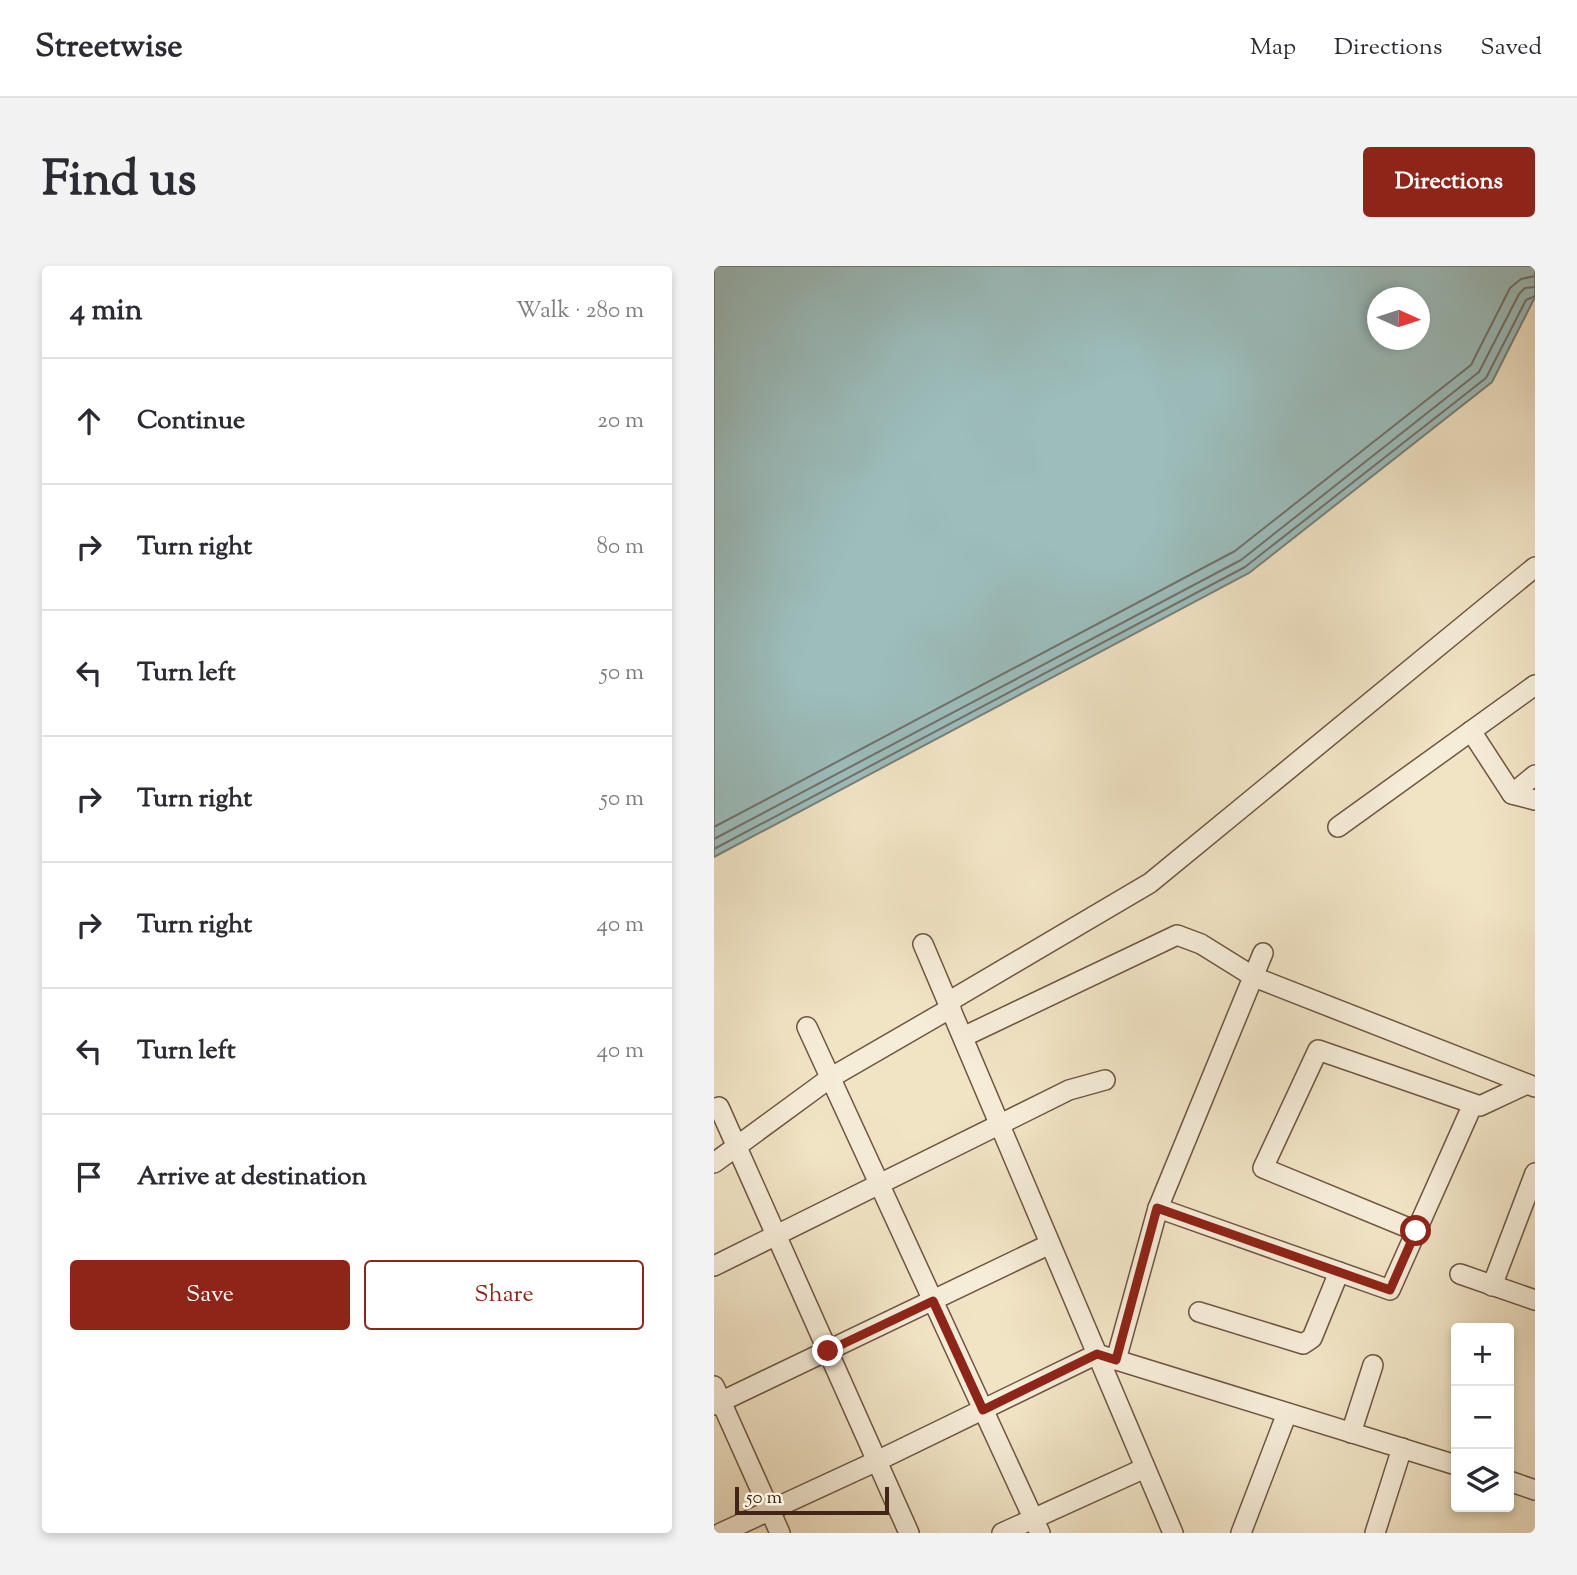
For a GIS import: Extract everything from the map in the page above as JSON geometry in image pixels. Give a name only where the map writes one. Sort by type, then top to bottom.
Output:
[{"type":"street","points":[[714,1163],[830,1078],[1150,883],[1535,567]]},
{"type":"street","points":[[1338,827],[1535,685]]},
{"type":"street","points":[[1471,731],[1512,794],[1535,800]]},
{"type":"street","points":[[1512,794],[1535,775]]},
{"type":"street","points":[[963,1037],[1177,935],[1201,944],[1254,977],[1531,1085]]},
{"type":"street","points":[[923,944],[1050,1244],[1106,1357],[1145,1468],[1173,1533]]},
{"type":"street","points":[[1106,1357],[1157,1208],[1264,954]]},
{"type":"street","points":[[807,1027],[1037,1526]]},
{"type":"street","points":[[1416,1231],[1263,1168],[1318,1050],[1480,1106],[1531,1085]]},
{"type":"street","points":[[714,1266],[1069,1090],[1105,1080]]},
{"type":"street","points":[[1157,1208],[1390,1290],[1473,1104]]},
{"type":"street","points":[[719,1107],[909,1533]]},
{"type":"street","points":[[1492,1286],[1535,1173]]},
{"type":"street","points":[[780,1533],[716,1398],[828,1351],[1050,1244]]},
{"type":"street","points":[[1199,1312],[1303,1344],[1312,1338],[1339,1272]]},
{"type":"street","points":[[1460,1274],[1535,1300]]},
{"type":"street","points":[[721,1533],[983,1410],[1106,1357],[1451,1463]]},
{"type":"street","points":[[1351,1433],[1373,1365]]},
{"type":"street","points":[[1242,1533],[1287,1413]]},
{"type":"street","points":[[1375,1533],[1402,1448]]},
{"type":"street","points":[[1002,1533],[1037,1526],[1145,1468]]},
{"type":"street","points":[[1514,1484],[1535,1490]]},
{"type":"water","points":[[714,266],[1535,266],[1535,297],[1492,382],[1249,573],[714,857]]},
{"type":"route","points":[[828,1351],[933,1301],[983,1410],[1097,1354],[1116,1360],[1157,1208],[1390,1290],[1416,1231]]}]
